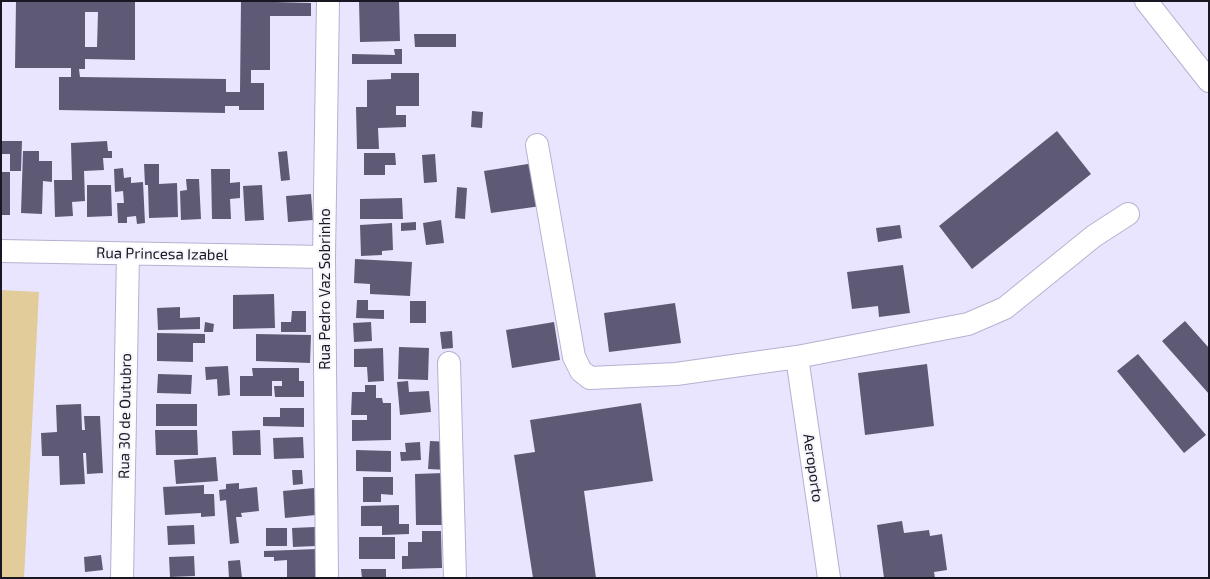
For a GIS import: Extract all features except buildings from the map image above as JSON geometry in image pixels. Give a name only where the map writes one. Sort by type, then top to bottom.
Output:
[{"type":"street","name":"Rua Pedro Vaz Sobrinho","points":[[327,578],[324,257],[328,1]]},
{"type":"street","points":[[1146,1],[1209,81]]},
{"type":"street","points":[[537,144],[574,357],[581,372],[590,378],[676,374],[797,357],[968,324],[1005,308],[1094,236],[1128,214]]},
{"type":"street","name":"Rua Princesa Izabel","points":[[1,251],[324,257]]},
{"type":"street","name":"Rua 30 de Outubro","points":[[122,578],[128,254]]},
{"type":"street","name":"Aeroporto","points":[[797,357],[829,578]]},
{"type":"street","points":[[449,363],[455,578]]},
{"type":"shaded area","points":[[1,290],[39,292],[24,578],[1,578]]}]
